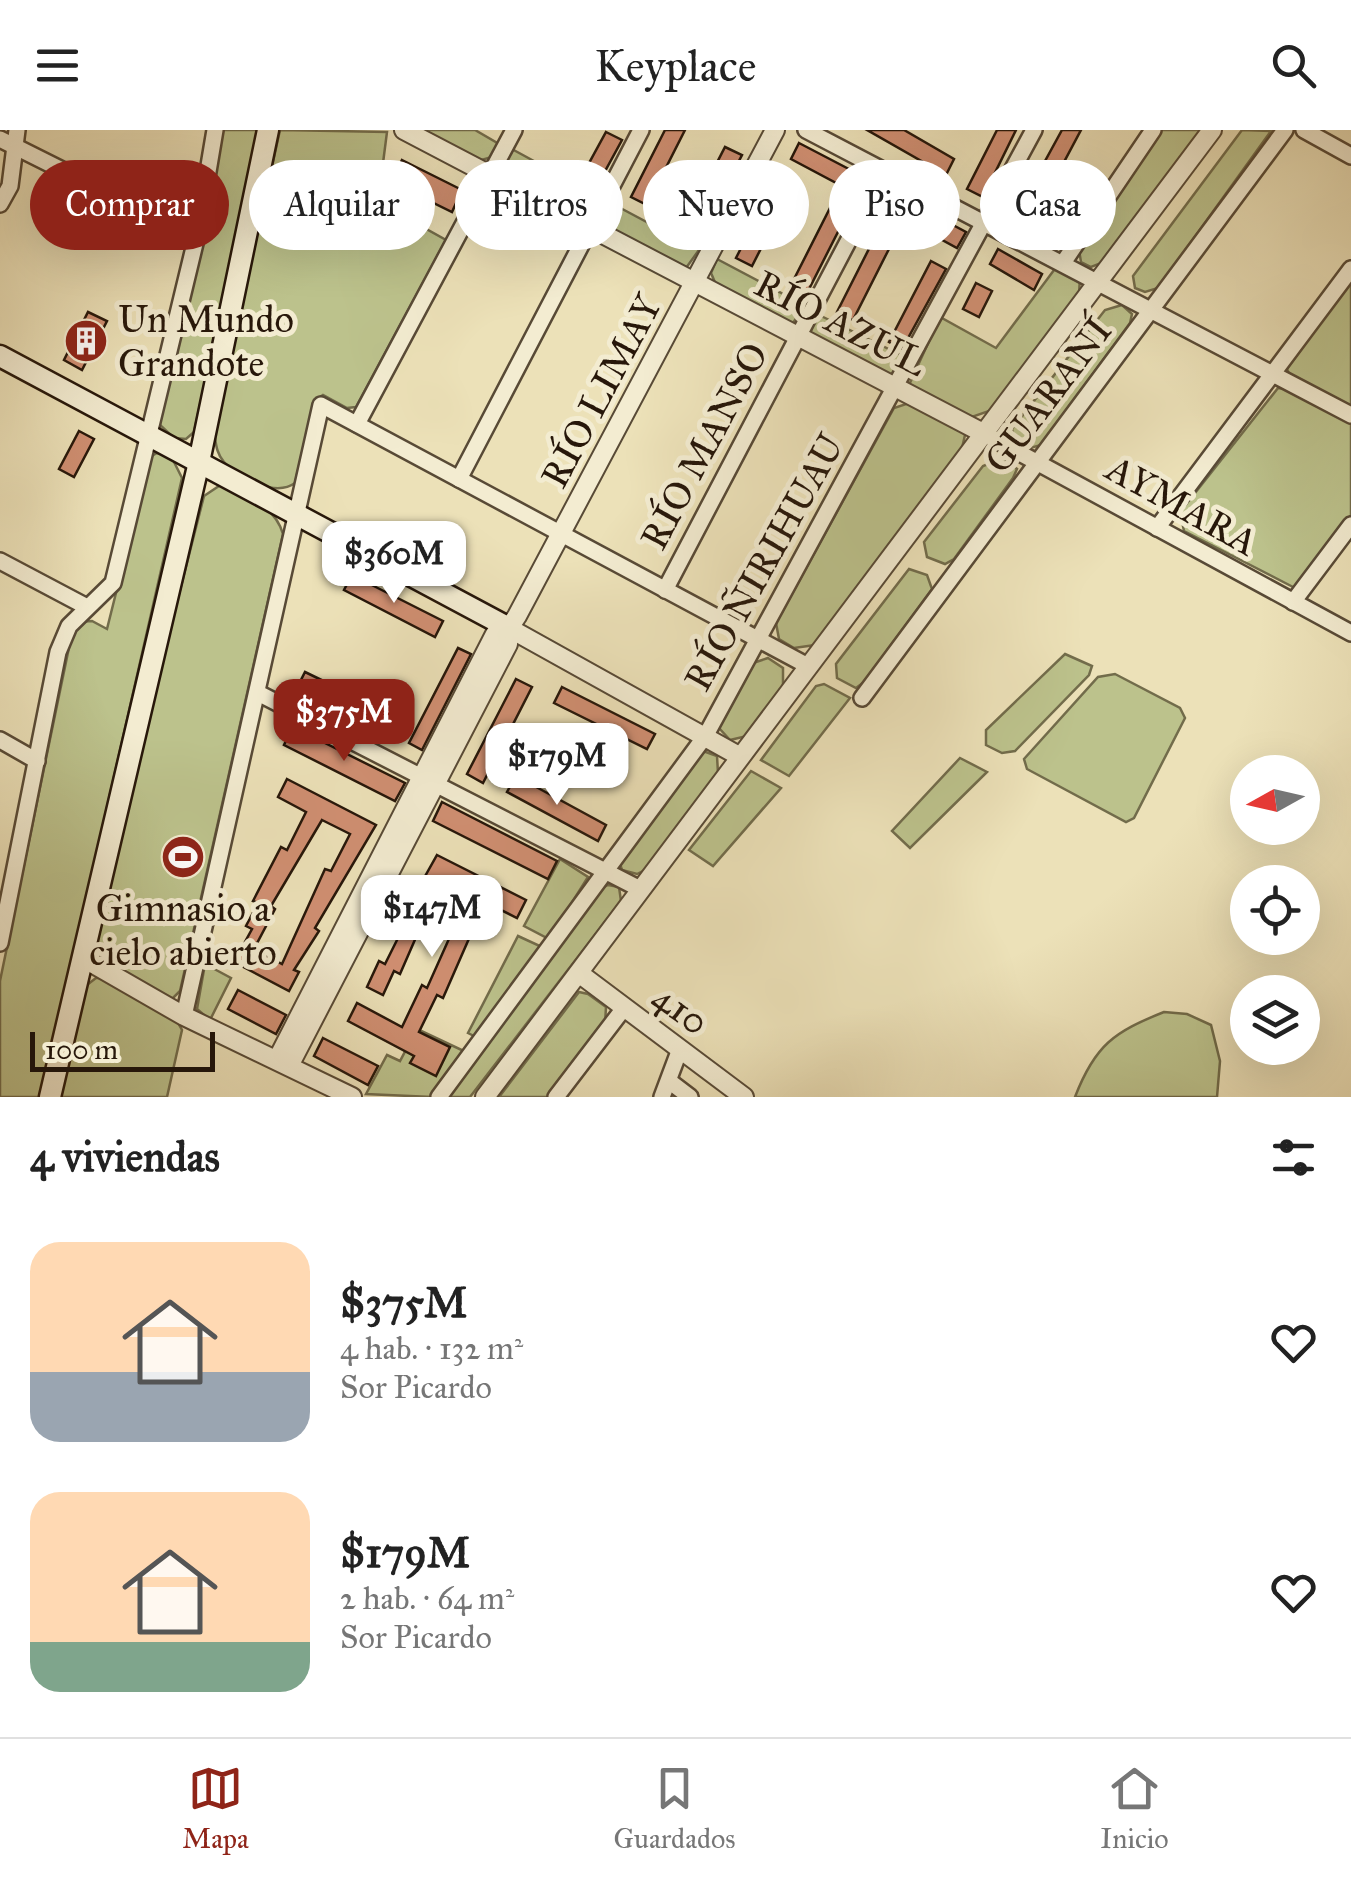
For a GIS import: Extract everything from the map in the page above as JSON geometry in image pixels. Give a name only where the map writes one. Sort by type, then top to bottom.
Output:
[{"type":"main road","points":[[50,1097],[199,462],[268,130]]},
{"type":"main road","points":[[0,356],[508,628]]},
{"type":"street","points":[[0,204],[10,186],[18,149],[17,130]]},
{"type":"street","points":[[210,160],[215,130]]},
{"type":"street","name":"RÍO AZUL","points":[[404,130],[463,160]]},
{"type":"street","points":[[498,160],[514,130]]},
{"type":"street","points":[[623,165],[641,130]]},
{"type":"street","name":"RÍO LIMAY","points":[[284,1061],[429,778],[496,634],[508,628],[775,130]]},
{"type":"street","points":[[806,130],[860,160]]},
{"type":"street","name":"RÍO ÑIRIHUAU","points":[[1018,160],[1034,130]]},
{"type":"street","points":[[1063,262],[1153,130]]},
{"type":"street","points":[[485,1097],[1212,130]]},
{"type":"street","name":"GUARANÍ","points":[[862,698],[1285,130]]},
{"type":"street","points":[[1304,130],[1351,156]]},
{"type":"street","points":[[0,139],[40,160]]},
{"type":"street","name":"RÍO ÑIRIHUAU","points":[[438,1097],[706,735],[897,390],[980,230]]},
{"type":"street","points":[[357,424],[455,241]]},
{"type":"street","name":"RÍO AZUL","points":[[623,246],[982,433]]},
{"type":"street","points":[[0,943],[58,652],[69,626],[113,583],[193,250]]},
{"type":"street","points":[[459,478],[578,250]]},
{"type":"street","name":"RÍO MANSO","points":[[665,590],[843,250]]},
{"type":"street","points":[[1038,250],[1351,415]]},
{"type":"street","points":[[1157,528],[1351,269]]},
{"type":"street","points":[[184,1016],[321,405],[808,666]]},
{"type":"street","name":"AYMARA","points":[[982,433],[1351,633]]},
{"type":"street","points":[[1293,602],[1351,525]]},
{"type":"street","points":[[0,561],[86,607]]},
{"type":"street","points":[[508,628],[739,756]]},
{"type":"street","points":[[258,692],[640,889]]},
{"type":"street","points":[[0,740],[37,761]]},
{"type":"street","points":[[82,958],[184,1016],[352,1097]]},
{"type":"street","name":"410","points":[[580,974],[744,1097]]},
{"type":"street","points":[[556,1097],[624,1008]]},
{"type":"street","points":[[680,1049],[666,1089],[690,1097]]},
{"type":"green space","points":[[220,130],[260,130],[253,160],[249,160],[249,180],[194,432],[186,439],[174,438],[160,425],[159,416],[194,250],[229,250],[229,160],[214,160]]},
{"type":"green space","points":[[280,130],[387,132],[383,160],[273,160]]},
{"type":"green space","points":[[423,130],[475,130],[499,144],[492,157],[476,160]]},
{"type":"green space","points":[[1161,130],[1203,130],[1116,246],[1116,196]]},
{"type":"green space","points":[[1242,130],[1271,131],[1158,288],[1145,292],[1135,288],[1133,276]]},
{"type":"green space","points":[[510,148],[532,160],[504,160]]},
{"type":"green space","points":[[623,209],[643,220],[643,247],[623,237]]},
{"type":"green space","points":[[435,234],[446,240],[356,407],[347,408],[323,395],[314,401],[295,483],[278,488],[248,480],[219,455],[214,432],[254,250],[435,250]]},
{"type":"green space","points":[[650,250],[699,250],[686,268]]},
{"type":"green space","points":[[1079,250],[1113,250],[1104,262],[1091,267],[1081,262]]},
{"type":"green space","points":[[717,259],[804,305],[792,325],[717,287],[711,273]]},
{"type":"green space","points":[[1057,266],[1080,277],[1079,294],[992,410],[969,418],[909,385],[940,317],[996,348]]},
{"type":"green space","points":[[1351,280],[1351,409],[1290,376],[1287,369]]},
{"type":"green space","points":[[1122,305],[1132,314],[1130,323],[1041,445],[1027,449],[1015,443],[1012,429],[1105,310]]},
{"type":"green space","points":[[817,314],[909,359],[895,381],[810,333]]},
{"type":"green space","points":[[1278,388],[1289,389],[1351,424],[1351,516],[1295,588],[1184,531],[1180,512]]},
{"type":"green space","points":[[909,403],[959,427],[965,435],[962,448],[815,645],[794,648],[779,639],[776,623],[894,408]]},
{"type":"green space","points":[[157,453],[171,456],[182,478],[41,1097],[0,1097],[0,981],[72,633],[78,622],[92,621],[107,629],[150,457]]},
{"type":"green space","points":[[1003,458],[1017,469],[1013,478],[954,559],[945,564],[927,557],[924,542],[983,466]]},
{"type":"green space","points":[[222,484],[267,509],[283,534],[180,991],[172,999],[99,958],[91,940],[204,496]]},
{"type":"green space","points":[[909,569],[927,575],[932,589],[864,682],[856,688],[837,678],[836,664]]},
{"type":"green space","points":[[1065,654],[1092,666],[1089,675],[1015,751],[1002,753],[986,745],[986,730]]},
{"type":"green space","points":[[768,658],[783,668],[783,688],[747,736],[730,740],[719,728],[721,720],[753,663]]},
{"type":"green space","points":[[1115,674],[1180,708],[1185,718],[1134,818],[1126,822],[1027,769],[1024,759],[1098,677]]},
{"type":"green space","points":[[824,684],[850,698],[789,776],[761,760],[816,686]]},
{"type":"green space","points":[[703,751],[717,756],[718,773],[645,870],[637,874],[622,870],[620,864]]},
{"type":"green space","points":[[960,758],[987,772],[910,848],[892,831]]},
{"type":"green space","points":[[751,771],[781,788],[713,866],[689,850]]},
{"type":"green space","points":[[560,859],[588,877],[549,939],[524,926]]},
{"type":"green space","points":[[608,885],[619,887],[621,901],[470,1097],[447,1097],[600,889]]},
{"type":"green space","points":[[518,936],[542,947],[476,1037],[468,1033]]},
{"type":"green space","points":[[205,964],[231,978],[210,1020],[197,1009]]},
{"type":"green space","points":[[96,978],[105,978],[177,1021],[182,1030],[167,1097],[57,1097],[83,988]]},
{"type":"green space","points":[[579,992],[606,1007],[605,1024],[548,1097],[499,1097]]},
{"type":"green space","points":[[1164,1012],[1187,1014],[1211,1025],[1220,1061],[1217,1097],[1075,1097],[1090,1065],[1108,1042]]},
{"type":"green space","points":[[417,1029],[466,1052],[432,1097],[366,1094],[387,1055],[400,1061]]},
{"type":"building","points":[[665,130],[685,130],[670,160],[650,160]]},
{"type":"building","points":[[867,130],[904,130],[954,159],[920,160]]},
{"type":"building","points":[[997,130],[1016,130],[1001,160],[982,160]]},
{"type":"building","points":[[1062,130],[1081,130],[1065,160],[1046,160]]},
{"type":"building","points":[[606,132],[622,140],[611,160],[591,160]]},
{"type":"building","points":[[799,143],[832,160],[829,179],[809,169],[809,160],[791,159]]},
{"type":"building","points":[[725,147],[742,155],[739,160],[718,160]]},
{"type":"building","points":[[980,163],[980,196],[967,189]]},
{"type":"building","points":[[643,173],[643,203],[631,197]]},
{"type":"building","points":[[435,176],[455,186],[452,212],[435,204]]},
{"type":"building","points":[[829,210],[829,250],[805,297],[789,289]]},
{"type":"building","points":[[740,250],[760,250],[752,266],[736,258]]},
{"type":"building","points":[[868,250],[888,250],[853,320],[837,312]]},
{"type":"building","points":[[1000,250],[1042,274],[1034,290],[990,264]]},
{"type":"building","points":[[931,261],[946,269],[902,349],[889,342]]},
{"type":"building","points":[[976,283],[992,291],[979,317],[963,309]]},
{"type":"building","name":"Un Mundo Grandote","points":[[88,312],[107,321],[82,370],[64,360]]},
{"type":"building","points":[[79,431],[94,439],[74,477],[59,469]]},
{"type":"building","points":[[352,575],[443,621],[435,637],[344,590]]},
{"type":"building","points":[[458,648],[471,654],[422,750],[409,743]]},
{"type":"building","points":[[305,672],[396,716],[388,732],[297,688]]},
{"type":"building","points":[[516,679],[532,687],[483,783],[467,774]]},
{"type":"building","points":[[562,687],[655,734],[647,749],[554,703]]},
{"type":"building","points":[[293,727],[405,783],[395,801],[284,745]]},
{"type":"building","points":[[516,776],[606,825],[598,841],[507,792]]},
{"type":"building","points":[[287,779],[376,825],[315,928],[319,931],[294,970],[299,972],[289,991],[234,962],[252,929],[246,926],[258,903],[253,901],[281,847],[287,850],[306,812],[278,797]],"holes":[[[322,820],[350,834],[331,871],[325,869],[282,964],[254,949],[275,909],[271,906]]]},
{"type":"building","points":[[442,802],[557,861],[548,879],[433,821]]},
{"type":"building","points":[[437,855],[526,900],[517,918],[485,902],[443,998],[437,995],[419,1032],[450,1047],[436,1076],[410,1063],[414,1056],[348,1021],[357,1003],[402,1027],[422,985],[427,988],[469,894],[441,880],[400,974],[394,971],[383,995],[367,987],[379,961],[385,964],[410,914],[405,912]]},
{"type":"building","points":[[238,990],[286,1015],[276,1034],[228,1009]]},
{"type":"building","points":[[323,1038],[378,1066],[368,1085],[314,1056]]},
{"type":"place","name":"Un Mundo Grandote","points":[[86,341]]},
{"type":"place","name":"Gimnasio a cielo abierto","points":[[183,857]]}]
